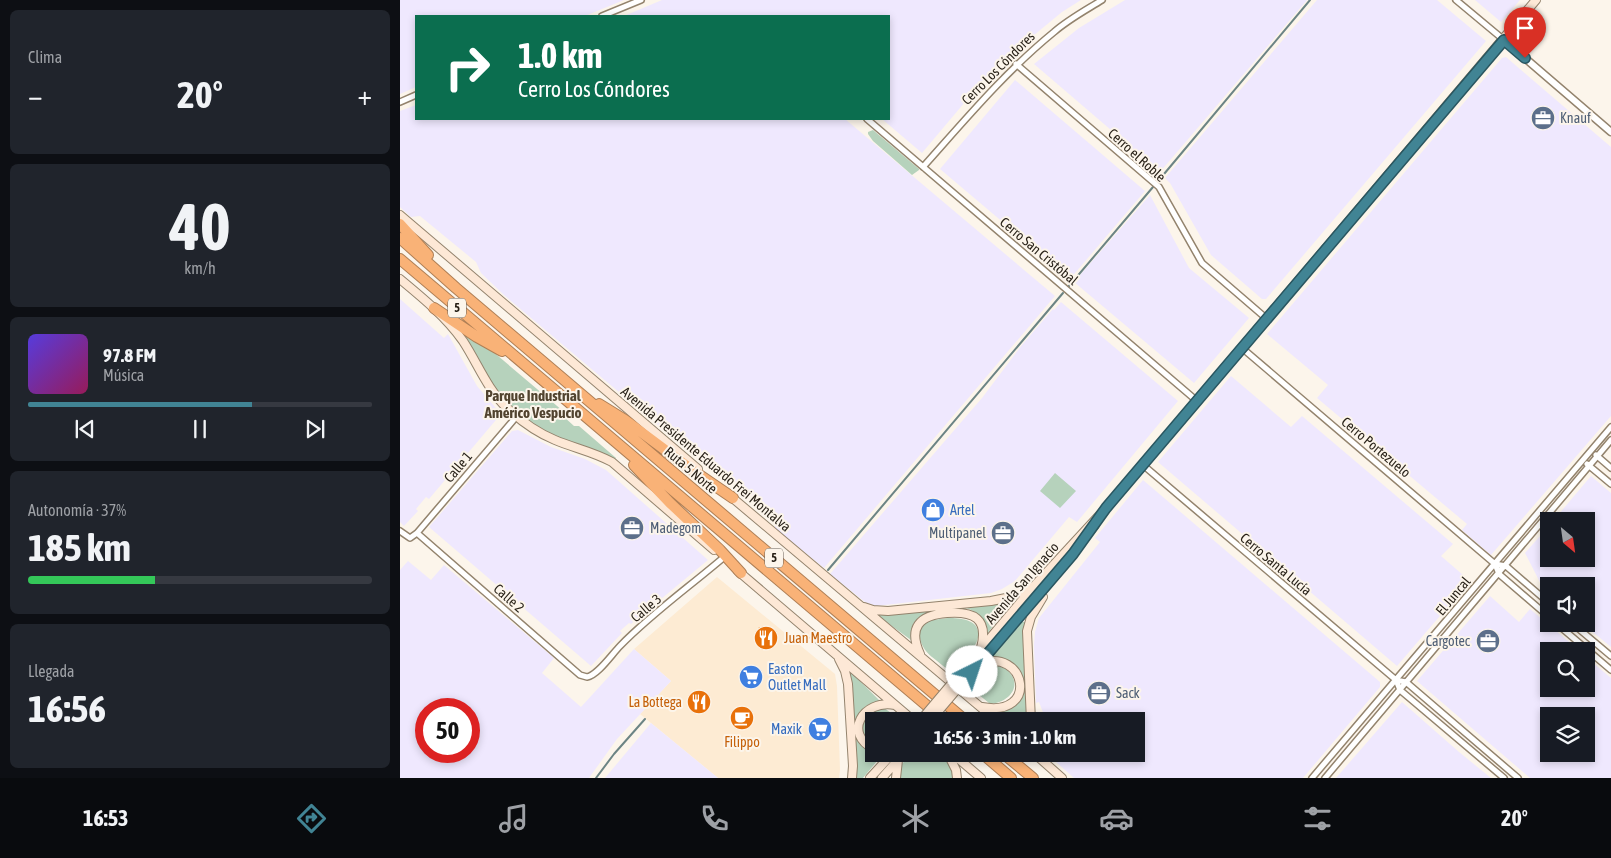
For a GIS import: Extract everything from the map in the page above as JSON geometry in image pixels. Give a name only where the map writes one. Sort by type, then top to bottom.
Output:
[{"type":"highway","points":[[400,224],[456,288]]},
{"type":"highway","name":"Ruta 5 Norte","points":[[400,238],[582,396],[955,712]]},
{"type":"highway","name":"Ruta 5 Norte","points":[[400,259],[934,712]]},
{"type":"highway","points":[[434,308],[493,346],[514,356]]},
{"type":"highway","points":[[582,396],[625,420],[733,498]]},
{"type":"highway","points":[[607,435],[660,493],[720,550],[741,573]]},
{"type":"highway","points":[[992,762],[1011,778]]},
{"type":"highway","points":[[1013,762],[1032,778]]},
{"type":"main road","name":"Avenida San Ignacio","points":[[936,712],[979,652],[1035,585],[1106,508],[1536,0]]},
{"type":"main road","name":"Avenida Presidente Eduardo Frei Montalva","points":[[400,216],[987,712]]},
{"type":"main road","points":[[400,280],[434,308],[463,341],[493,393],[516,416],[550,438],[612,462],[903,712]]},
{"type":"main road","name":"Avenida San Ignacio","points":[[929,712],[961,678],[979,664],[1049,583],[1090,532],[1106,508]]},
{"type":"main road","points":[[1031,712],[1028,627],[1031,617],[1049,583]]},
{"type":"main road","points":[[859,605],[883,611],[991,601],[1006,598],[1035,585]]},
{"type":"main road","points":[[921,656],[915,636],[918,625],[923,619],[932,615],[951,612],[966,612],[975,617],[980,623],[983,635],[979,652]]},
{"type":"main road","points":[[837,655],[848,684],[853,766],[852,778]]},
{"type":"main road","points":[[979,664],[996,661],[1007,664],[1015,670],[1020,684],[1018,696],[1008,706],[996,709],[981,707]]},
{"type":"main road","points":[[865,712],[872,707],[885,704],[895,705]]},
{"type":"main road","points":[[865,712],[861,718],[859,728],[860,736],[865,743]]},
{"type":"main road","points":[[870,778],[889,762]]},
{"type":"main road","points":[[882,778],[893,762]]},
{"type":"main road","points":[[896,778],[897,762]]},
{"type":"main road","points":[[952,762],[957,778]]},
{"type":"main road","points":[[962,762],[981,778]]},
{"type":"main road","points":[[1045,762],[1062,778]]},
{"type":"street","points":[[604,15],[641,0]]},
{"type":"street","name":"Cerro Los Cóndores","points":[[923,167],[987,93],[1016,64],[1055,31],[1102,0]]},
{"type":"street","points":[[1456,0],[1611,132]]},
{"type":"street","name":"Cerro el Roble","points":[[1016,64],[1158,187],[1202,263],[1267,319]]},
{"type":"street","points":[[400,102],[415,95]]},
{"type":"street","name":"Cerro San Cristóbal","points":[[868,120],[1197,401]]},
{"type":"street","name":"Cerro Portezuelo","points":[[1242,348],[1495,564],[1499,574],[1540,609]]},
{"type":"street","name":"Calle 1","points":[[417,534],[516,416]]},
{"type":"street","name":"El Juncal","points":[[1312,778],[1611,428]]},
{"type":"street","name":"El Juncal","points":[[1326,778],[1611,440]]},
{"type":"street","points":[[1591,451],[1611,468]]},
{"type":"street","points":[[1583,461],[1611,484]]},
{"type":"street","name":"Cerro Santa Lucía","points":[[1142,465],[1396,680],[1400,690],[1504,778]]},
{"type":"street","points":[[400,531],[410,538],[417,534]]},
{"type":"street","name":"Calle 2","points":[[417,534],[565,662],[587,677]]},
{"type":"street","name":"Calle 3","points":[[587,677],[596,673],[620,645],[722,558]]},
{"type":"street","points":[[1495,564],[1506,566],[1540,595]]},
{"type":"street","points":[[1566,632],[1611,670]]},
{"type":"street","points":[[1582,632],[1611,656]]},
{"type":"street","name":"Cerro Santa Lucía","points":[[1396,680],[1406,682],[1518,778]]},
{"type":"shaded area","points":[[400,0],[624,0],[587,15],[415,15],[415,87],[400,94]]},
{"type":"shaded area","points":[[662,0],[1081,0],[1062,12],[992,70],[922,153],[883,120],[890,120],[890,15],[626,15]]},
{"type":"shaded area","points":[[1125,0],[1307,0],[1160,172],[1034,64],[1079,28]]},
{"type":"shaded area","points":[[1317,0],[1437,0],[1486,41],[1266,299],[1262,299],[1211,255],[1170,183],[1165,178]]},
{"type":"shaded area","points":[[1475,0],[1520,0],[1501,22]]},
{"type":"shaded area","points":[[1506,57],[1611,147],[1611,416],[1491,555],[1462,530],[1467,524],[1317,398],[1328,385],[1267,334],[1502,58]]},
{"type":"shaded area","points":[[1015,80],[1145,191],[1070,279],[940,169]]},
{"type":"shaded area","points":[[415,105],[415,120],[846,120],[1055,296],[824,568],[775,528],[775,522],[768,510],[719,470],[710,469],[504,295],[481,273],[476,262],[420,216],[411,217],[400,207],[400,111]]},
{"type":"shaded area","points":[[1150,195],[1189,268],[1249,318],[1194,383],[1074,282]]},
{"type":"shaded area","points":[[400,299],[444,338],[448,334],[477,386],[501,414],[429,499],[426,497],[416,509],[418,511],[404,526],[400,522]]},
{"type":"shaded area","points":[[1061,302],[1178,401],[1077,522],[1069,517],[1015,581],[991,593],[876,606],[865,602],[830,574],[982,398],[1022,345]]},
{"type":"shaded area","points":[[1231,376],[1291,427],[1302,416],[1453,544],[1441,556],[1470,581],[1397,666],[1158,462]]},
{"type":"shaded area","points":[[518,430],[551,447],[585,459],[606,470],[708,560],[620,631],[622,633],[591,666],[429,527],[512,431]]},
{"type":"shaded area","points":[[1591,476],[1611,493],[1611,647],[1593,632],[1595,632],[1595,577],[1540,577],[1540,582],[1525,553],[1540,536],[1540,568],[1595,568],[1595,512],[1561,512]]},
{"type":"shaded area","points":[[1143,480],[1380,682],[1380,687],[1303,778],[1074,778],[1056,762],[1145,762],[1145,712],[1043,712],[1039,702],[1036,703],[1034,645],[1039,618],[1100,542],[1095,538]]},
{"type":"shaded area","points":[[408,561],[431,580],[444,565],[554,658],[542,673],[581,707],[634,649],[671,681],[617,739],[589,778],[400,778],[400,570]]},
{"type":"shaded area","name":"Easton Outlet Mall","points":[[717,577],[835,674],[837,686],[839,778],[718,778],[640,714],[671,681],[634,649]]},
{"type":"shaded area","points":[[1490,596],[1519,622],[1530,609],[1540,617],[1540,632],[1557,632],[1569,642],[1540,642],[1540,697],[1595,697],[1595,665],[1611,678],[1611,778],[1530,778],[1417,681]]},
{"type":"shaded area","points":[[1402,702],[1459,752],[1491,778],[1336,778]]},
{"type":"shaded area","points":[[651,723],[718,778],[605,778]]},
{"type":"green space","points":[[873,130],[919,170],[912,175],[873,141],[868,132]]},
{"type":"green space","points":[[462,334],[491,350],[563,411],[563,416],[574,426],[579,426],[616,458],[614,460],[554,436],[520,415],[492,387]]},
{"type":"green space","points":[[1055,473],[1076,491],[1060,508],[1040,491]]},
{"type":"green space","points":[[1019,597],[1005,610],[987,634],[981,618],[968,609],[942,610],[922,616],[913,624],[911,640],[874,613],[1004,602]]},
{"type":"green space","points":[[948,618],[965,620],[975,624],[978,634],[977,641],[972,649],[950,672],[928,653],[920,639],[921,629],[929,621]]},
{"type":"green space","points":[[1022,622],[1026,622],[1024,642],[1028,712],[995,712],[1008,708],[1017,701],[1022,692],[1023,682],[1020,672],[1014,664],[1004,659],[991,658]]},
{"type":"green space","points":[[997,665],[1009,671],[1013,679],[1013,690],[1001,701],[989,703],[968,686],[984,667]]},
{"type":"green space","points":[[849,670],[881,702],[871,704],[863,709],[858,716],[857,734],[865,747],[865,762],[876,762],[863,778],[855,778]]},
{"type":"green space","points":[[884,708],[890,712],[874,712]]},
{"type":"green space","points":[[865,719],[865,738],[863,735],[862,724]]},
{"type":"green space","points":[[904,762],[948,762],[955,778],[899,778],[901,765]]},
{"type":"waterway","points":[[1159,180],[1310,0]]},
{"type":"waterway","points":[[1069,286],[1153,187]]},
{"type":"waterway","points":[[828,570],[1063,293]]},
{"type":"waterway","points":[[596,778],[645,719]]},
{"type":"place","name":"Knauf","points":[[1543,118]]},
{"type":"place","name":"Artel","points":[[933,510]]},
{"type":"place","name":"Madegom","points":[[632,528]]},
{"type":"place","name":"Multipanel","points":[[1003,533]]},
{"type":"place","name":"Juan Maestro","points":[[766,638]]},
{"type":"place","name":"Cargotec","points":[[1488,641]]},
{"type":"place","name":"Easton Outlet Mall","points":[[751,677]]},
{"type":"place","name":"Sack","points":[[1099,693]]},
{"type":"place","name":"La Bottega","points":[[699,702]]},
{"type":"place","name":"Filippo","points":[[742,718]]},
{"type":"place","name":"Maxik","points":[[820,729]]},
{"type":"district","name":"Parque Industrial Américo Vespucio","points":[[533,404]]},
{"type":"route","points":[[972,672],[1073,554],[1106,508],[1504,40],[1525,58]]}]
